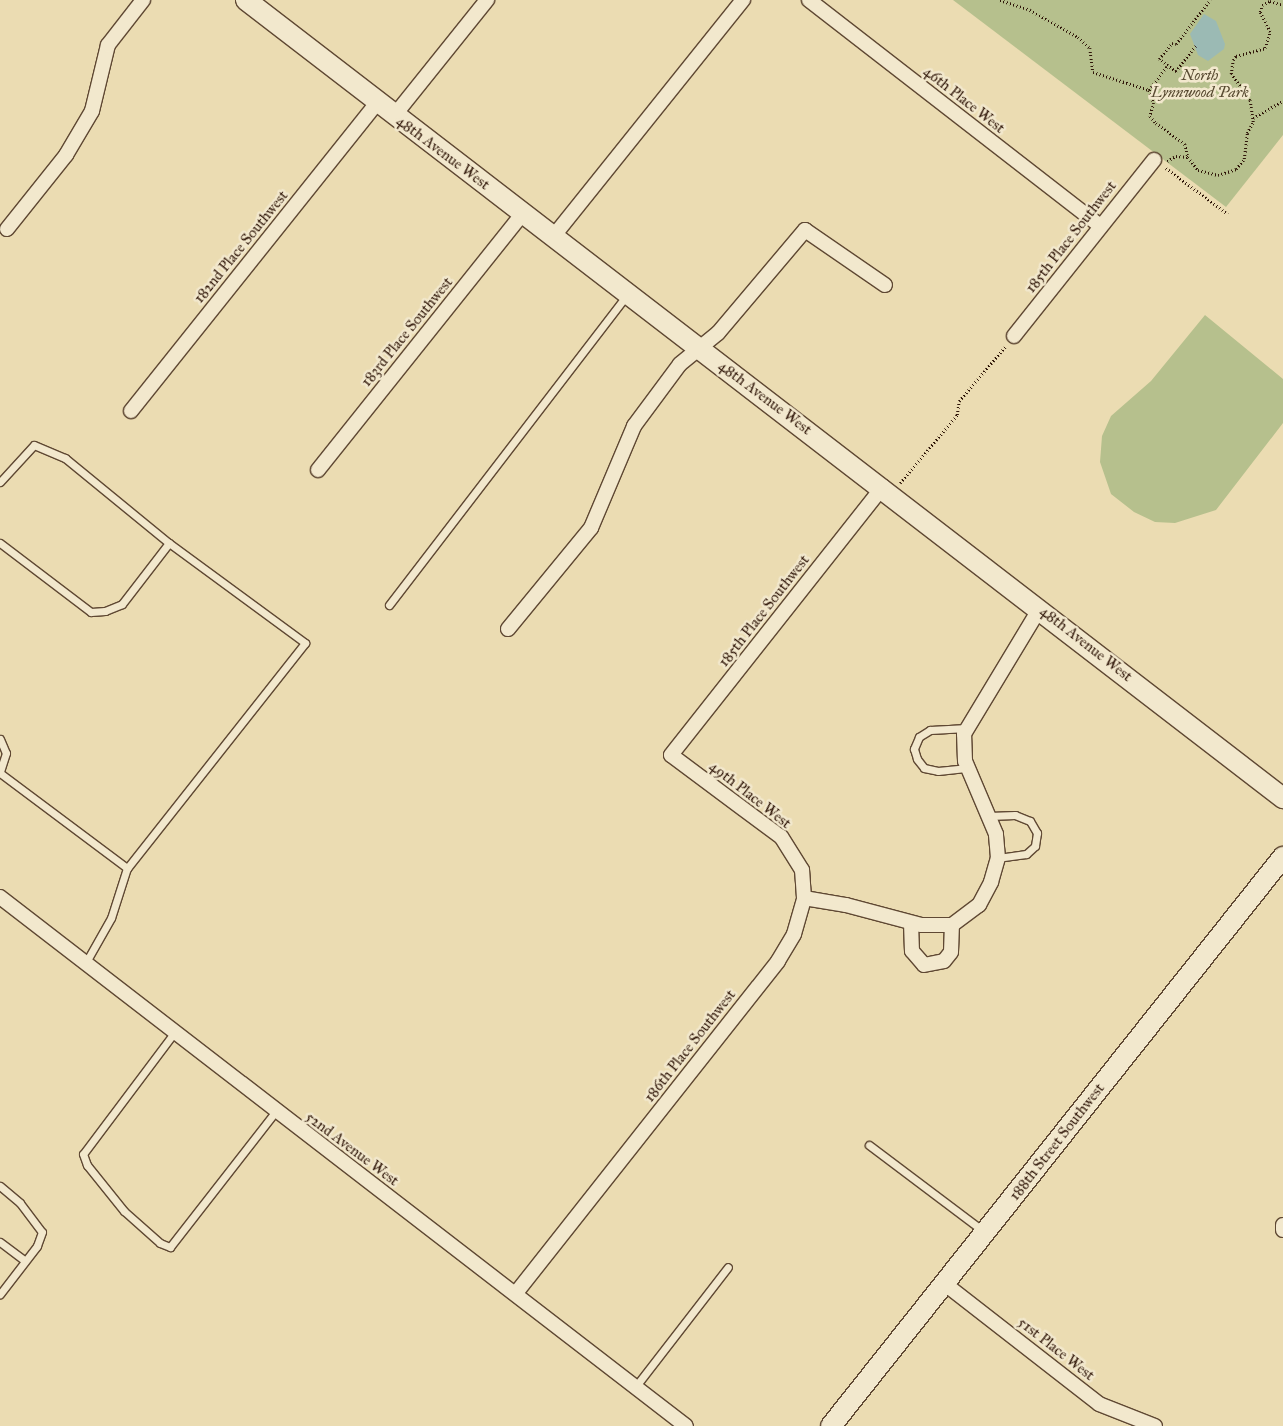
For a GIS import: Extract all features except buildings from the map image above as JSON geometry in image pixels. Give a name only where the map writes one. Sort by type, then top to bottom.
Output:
[{"type":"street","points":[[7,229],[66,156],[92,111],[108,45],[143,0]]},
{"type":"street","name":"48th Avenue West","points":[[246,0],[522,214],[629,293],[888,491],[1283,798]]},
{"type":"street","points":[[394,116],[486,0]]},
{"type":"street","points":[[553,237],[743,0]]},
{"type":"street","name":"46th Place West","points":[[809,0],[1099,225]]},
{"type":"street","name":"182nd Place Southwest","points":[[131,412],[377,103]]},
{"type":"street","name":"185th Place Southwest","points":[[1014,336],[1099,225],[1154,160]]},
{"type":"street","name":"183rd Place Southwest","points":[[318,470],[522,214]]},
{"type":"street","points":[[508,629],[591,528],[634,426],[680,364],[718,333],[805,230],[885,285]]},
{"type":"street","name":"185th Place Southwest","points":[[671,755],[888,491]]},
{"type":"street","points":[[804,898],[846,905],[911,923],[952,925],[980,905],[991,882],[998,858],[996,834],[962,750],[967,728],[1040,608]]},
{"type":"street","name":"49th Place West","points":[[671,755],[781,837],[802,870],[804,898]]},
{"type":"street","name":"188th Street Southwest","points":[[831,1426],[1283,857]]},
{"type":"street","name":"52nd Avenue West","points":[[0,897],[174,1033],[516,1293],[686,1426]]},
{"type":"street","name":"186th Place Southwest","points":[[516,1293],[778,961],[794,934],[804,898]]},
{"type":"street","points":[[911,923],[912,951],[924,965],[939,963],[951,952],[952,925]]},
{"type":"street","name":"51st Place West","points":[[945,1284],[1099,1404],[1155,1426]]},
{"type":"lane","points":[[389,605],[629,293]]},
{"type":"lane","points":[[0,482],[34,445],[65,458],[169,543],[305,643],[126,868],[111,918],[85,964]]},
{"type":"lane","points":[[0,544],[91,612],[105,611],[122,604],[169,543]]},
{"type":"lane","points":[[967,728],[930,730],[919,738],[914,749],[917,760],[924,768],[938,771],[968,768]]},
{"type":"lane","points":[[0,739],[6,753],[0,772],[126,868]]},
{"type":"lane","points":[[990,816],[1015,815],[1030,821],[1037,833],[1035,846],[1026,854],[998,858]]},
{"type":"lane","points":[[174,1033],[83,1154],[87,1165],[124,1211],[160,1243],[170,1247],[276,1111]]},
{"type":"lane","points":[[869,1145],[985,1233]]},
{"type":"lane","points":[[0,1186],[20,1202],[42,1232],[25,1261],[0,1294]]},
{"type":"lane","points":[[0,1242],[25,1261]]},
{"type":"lane","points":[[636,1386],[728,1267]]},
{"type":"path","points":[[1000,0],[1030,10],[1078,37],[1090,48],[1093,72],[1149,90]]},
{"type":"path","points":[[1196,46],[1176,72],[1160,59],[1172,43],[1176,44],[1210,0]]},
{"type":"path","points":[[1149,90],[1154,103],[1150,116],[1185,144],[1188,157],[1198,170],[1207,174],[1218,175],[1236,169],[1246,152],[1247,133],[1253,118],[1250,100],[1233,81],[1232,67],[1236,56],[1261,52],[1269,44],[1270,32],[1260,12],[1262,5],[1270,0],[1283,5]]},
{"type":"path","points":[[1149,90],[1168,65]]},
{"type":"path","points":[[1253,118],[1283,101]]},
{"type":"path","points":[[1188,157],[1176,156],[1164,166],[1228,214]]},
{"type":"path","points":[[888,491],[957,415],[959,401],[1014,336]]},
{"type":"green space","name":"North Lynnwood Park","points":[[953,0],[1283,0],[1283,135],[1226,207]]},
{"type":"green space","points":[[1205,315],[1283,379],[1283,423],[1216,510],[1175,523],[1155,522],[1134,512],[1111,494],[1100,462],[1102,436],[1111,416],[1151,381]]},
{"type":"water","points":[[1204,14],[1216,21],[1225,44],[1224,49],[1208,61],[1198,55],[1190,34]]}]
